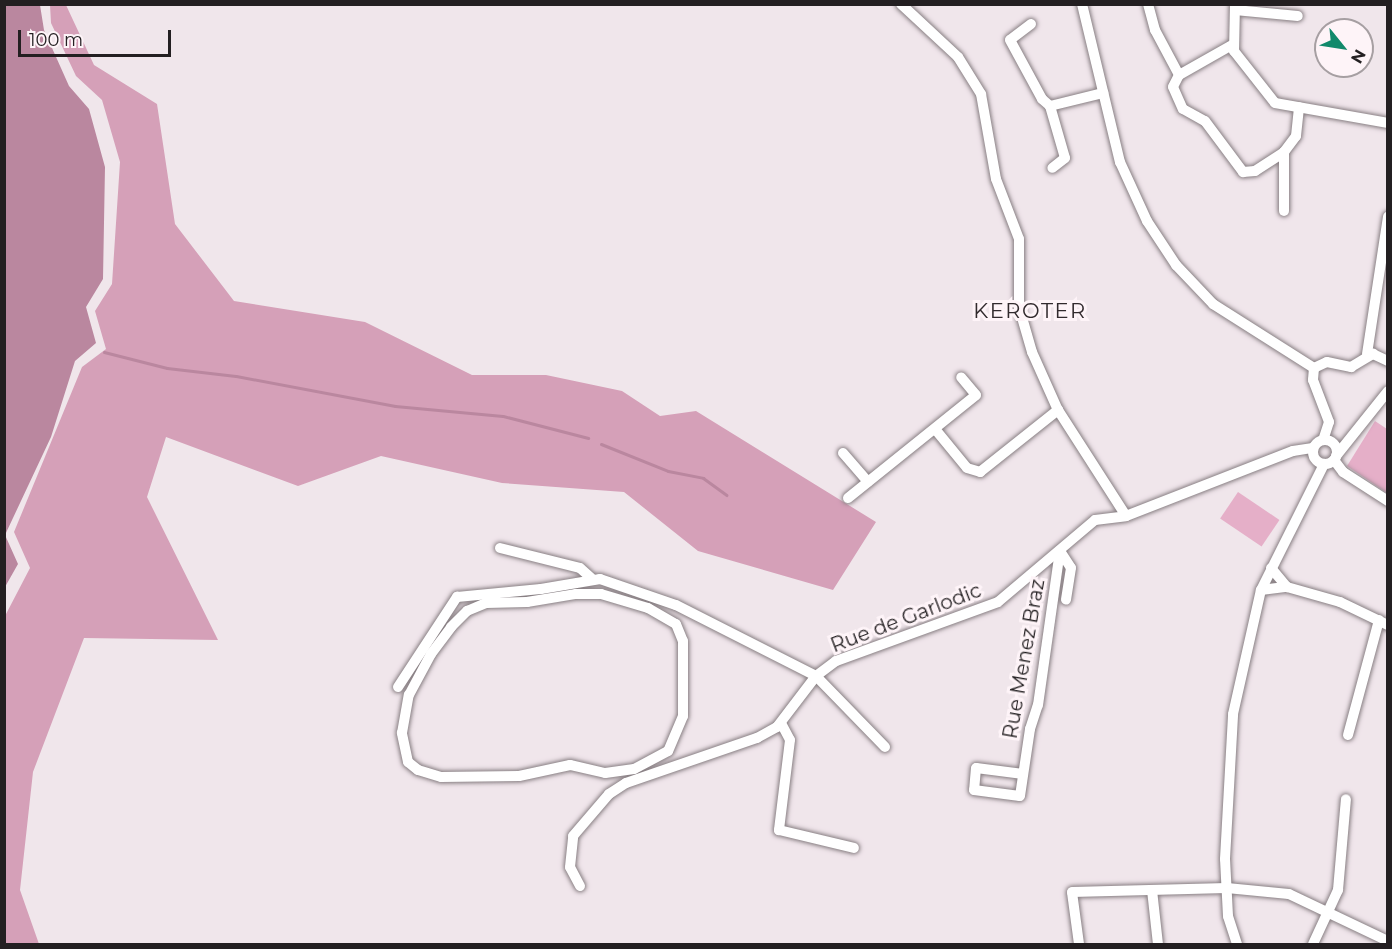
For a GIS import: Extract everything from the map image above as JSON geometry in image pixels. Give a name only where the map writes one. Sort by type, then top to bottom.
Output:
[{"type":"street","points":[[901,4],[958,57],[974,81],[986,111],[996,179],[1013,217],[1019,239],[1018,287],[1023,328],[1058,410],[1126,516]]},
{"type":"street","points":[[1082,4],[1128,184],[1176,265],[1222,312],[1314,368]]},
{"type":"street","points":[[1148,4],[1155,30],[1179,75]]},
{"type":"street","points":[[1298,16],[1235,7],[1232,45],[1269,97],[1275,103],[1388,123]]},
{"type":"street","points":[[1031,24],[1010,40],[1042,99],[1050,106],[1065,158],[1052,168]]},
{"type":"street","points":[[1232,45],[1179,75],[1173,87],[1183,109],[1205,121],[1243,172],[1255,171],[1284,152],[1296,136],[1299,107]]},
{"type":"street","points":[[1050,106],[1103,93]]},
{"type":"street","points":[[1284,152],[1284,211]]},
{"type":"street","points":[[1314,368],[1327,362],[1351,367],[1367,354],[1388,217]]},
{"type":"street","points":[[1367,354],[1388,361]]},
{"type":"street","points":[[1314,368],[1313,380],[1329,422],[1323,440],[1313,448],[1315,459],[1331,460],[1343,472],[1388,501]]},
{"type":"street","points":[[848,498],[976,395],[961,377]]},
{"type":"street","points":[[1237,945],[1228,916],[1227,888],[1233,714],[1261,590],[1271,567],[1331,460],[1388,391]]},
{"type":"street","points":[[935,429],[967,468],[980,472],[1058,410]]},
{"type":"street","points":[[1323,440],[1335,446],[1331,460]]},
{"type":"street","name":"Rue de Garlodic","points":[[580,886],[572,876],[570,851],[573,836],[589,816],[626,783],[757,738],[781,723],[816,676],[836,661],[920,633],[999,602],[1095,520],[1126,516],[1293,451],[1313,448]]},
{"type":"street","points":[[843,453],[868,482]]},
{"type":"street","points":[[500,548],[580,568],[591,578],[676,605],[816,676],[885,747]]},
{"type":"street","points":[[1060,551],[1071,568],[1066,600]]},
{"type":"street","name":"Rue Menez Braz","points":[[1023,774],[976,768],[974,790],[1020,796],[1038,705],[1060,551]]},
{"type":"street","points":[[1271,567],[1287,586]]},
{"type":"street","points":[[398,687],[457,597],[541,589],[591,578]]},
{"type":"street","points":[[1261,590],[1287,586],[1341,602],[1383,622],[1348,735]]},
{"type":"street","points":[[601,594],[648,608],[676,624],[683,641],[683,716],[668,751],[634,769],[605,773],[570,765],[519,776],[441,777],[418,770],[408,762],[402,733],[414,682],[431,654],[467,611],[486,603],[601,594]]},
{"type":"street","points":[[781,723],[790,740],[779,830],[854,848]]},
{"type":"street","points":[[668,751],[681,763]]},
{"type":"street","points":[[1313,945],[1338,890],[1346,799]]},
{"type":"street","points":[[1079,945],[1072,892],[1227,888],[1289,894],[1329,910],[1388,941]]},
{"type":"street","points":[[1152,890],[1158,945]]},
{"type":"shaded area","points":[[5,4],[40,5],[44,30],[69,86],[89,109],[105,167],[103,279],[86,307],[96,343],[75,361],[51,437],[5,535]]},
{"type":"shaded area","points":[[50,5],[66,5],[94,65],[157,104],[175,224],[234,301],[365,322],[472,375],[546,375],[622,391],[660,416],[696,411],[876,522],[833,590],[698,551],[624,492],[502,483],[381,456],[298,486],[166,437],[147,497],[218,640],[84,638],[33,772],[20,890],[39,944],[5,944],[5,616],[30,568],[14,532],[82,367],[106,349],[95,311],[112,284],[120,162],[102,100],[76,76],[51,23]]},
{"type":"shaded area","points":[[1375,421],[1387,429],[1387,493],[1347,466]]},
{"type":"shaded area","points":[[1238,492],[1279,520],[1262,546],[1220,519]]},
{"type":"shaded area","points":[[5,535],[18,564],[5,587]]},
{"type":"waterway","points":[[104,352],[167,368],[236,376],[395,406],[503,416],[588,438]]},
{"type":"waterway","points":[[601,444],[668,471],[703,478],[726,495]]},
{"type":"district","name":"KEROTER","points":[[1030,311]]}]
